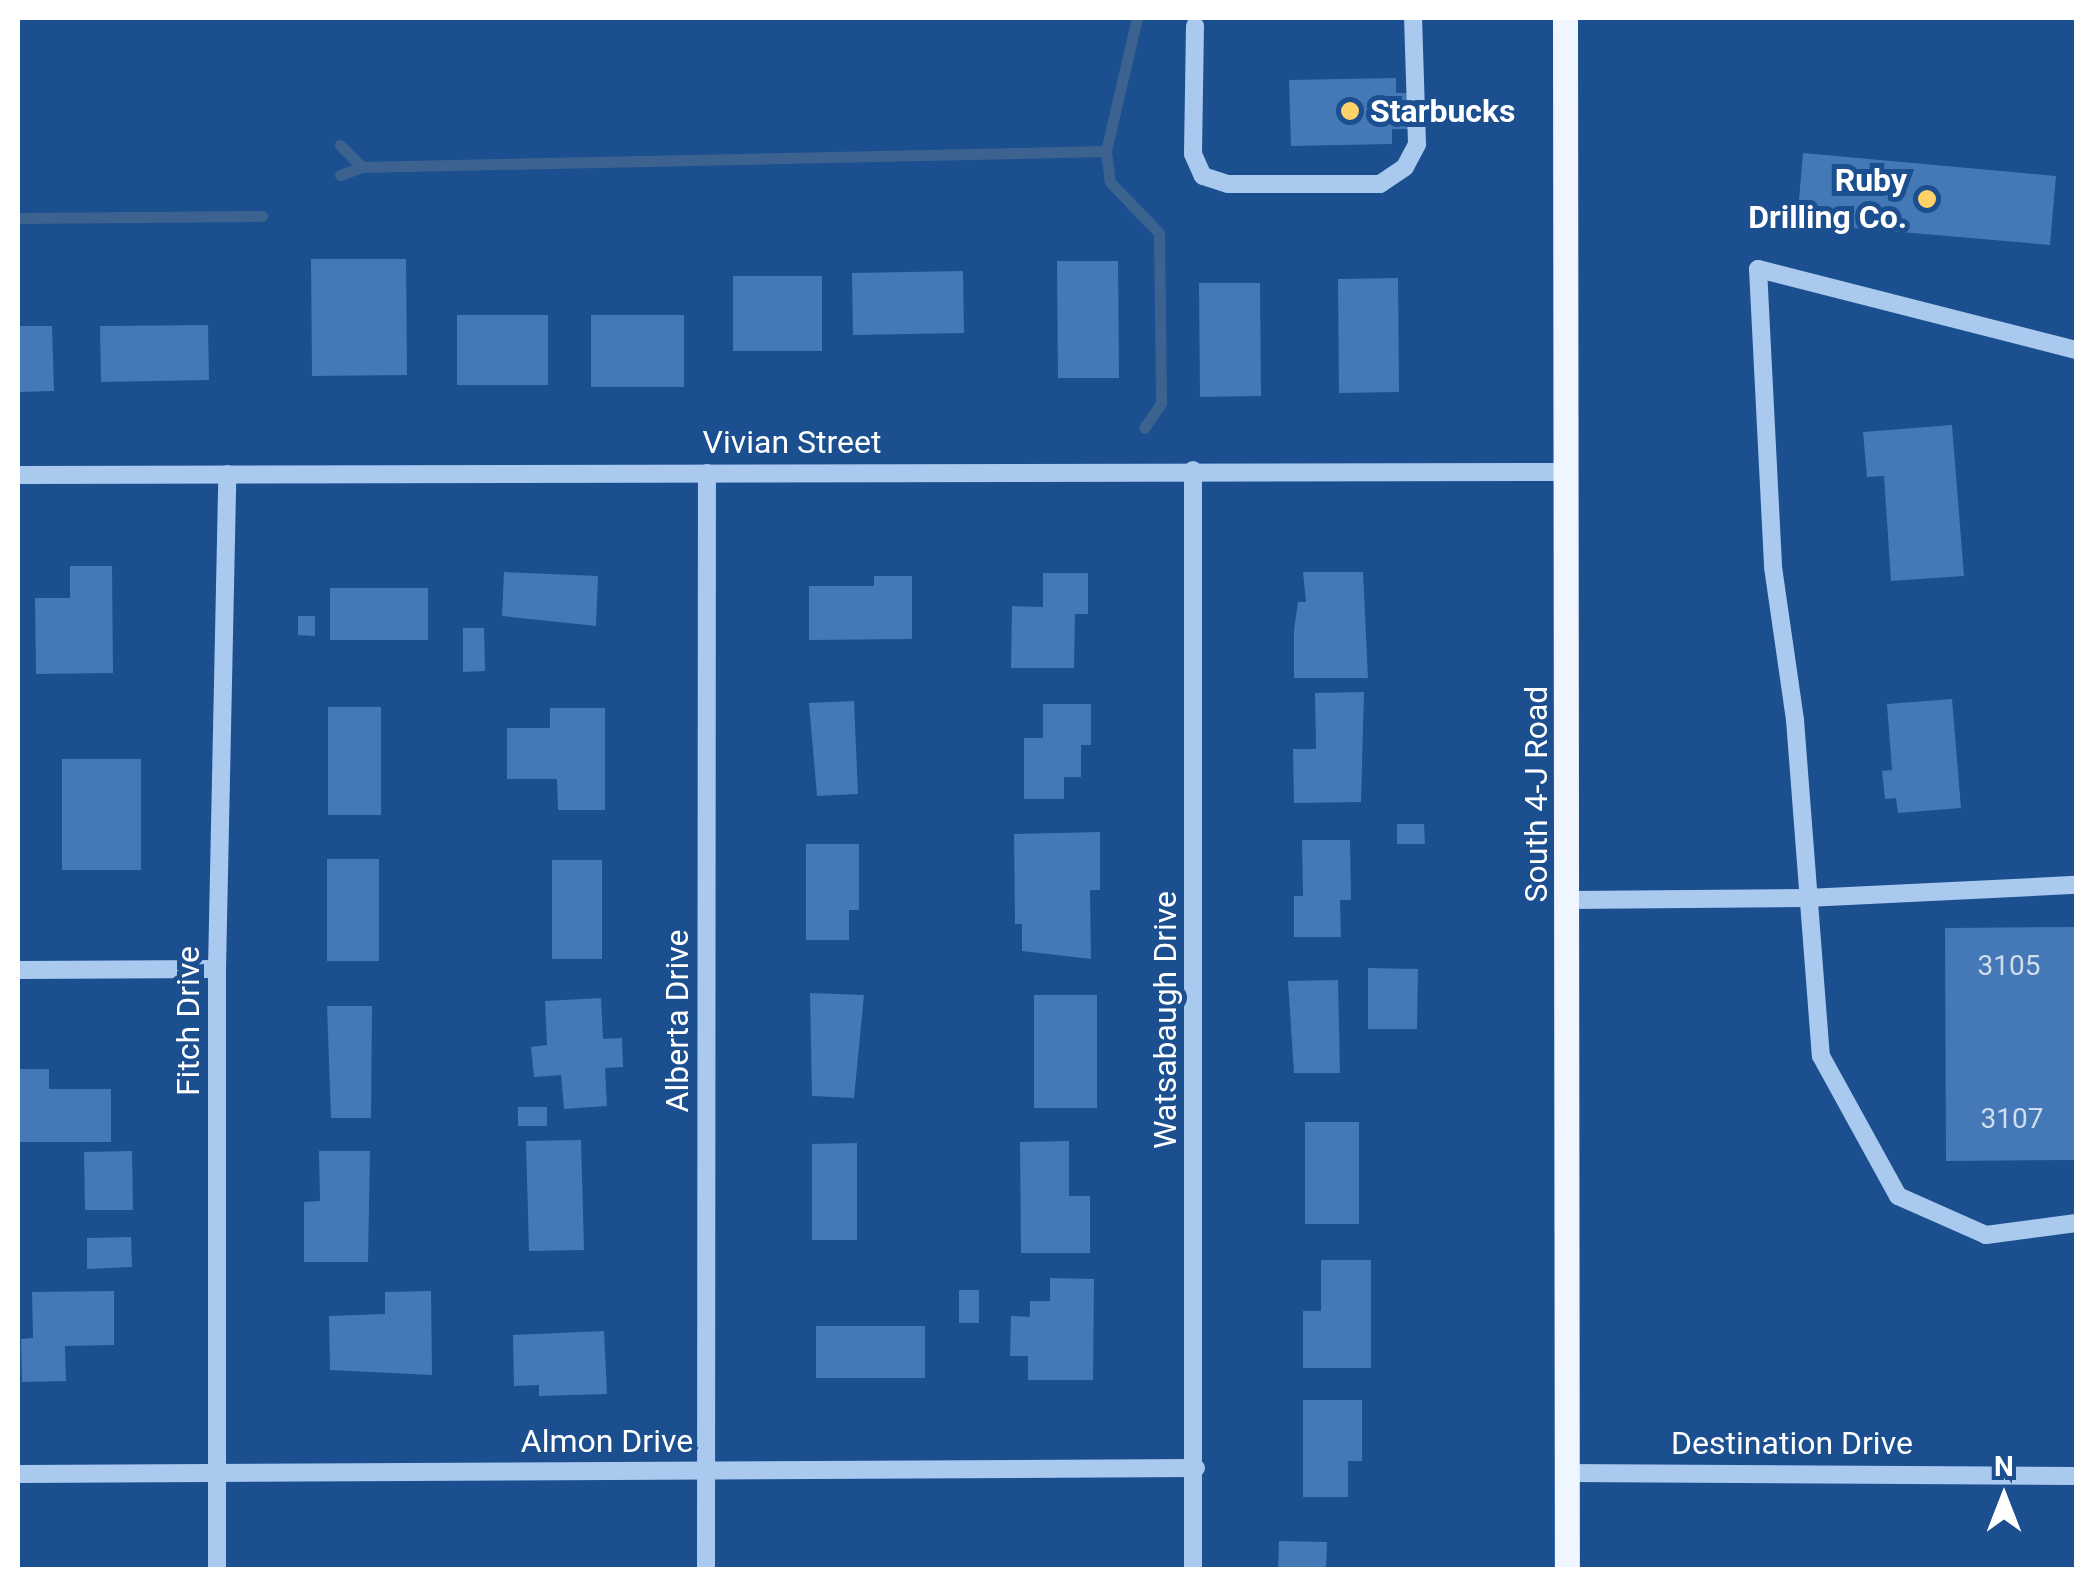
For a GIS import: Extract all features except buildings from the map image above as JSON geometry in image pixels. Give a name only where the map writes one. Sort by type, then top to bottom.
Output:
[{"type":"main road","name":"South 4-J Road","points":[[1566,18],[1567,1570]]},
{"type":"street","points":[[1195,26],[1193,154],[1203,176],[1228,184],[1380,184],[1405,167],[1416,144],[1413,18]]},
{"type":"street","points":[[2076,350],[1758,269],[1773,568],[1795,720],[1821,1056],[1898,1196],[1986,1235],[2076,1223]]},
{"type":"street","name":"Watsabaugh Drive","points":[[1193,470],[1196,1468],[1193,1570]]},
{"type":"street","name":"Vivian Street","points":[[18,475],[1568,472]]},
{"type":"street","name":"Alberta Drive","points":[[706,1570],[707,473]]},
{"type":"street","name":"Fitch Drive","points":[[217,1570],[217,969],[228,474]]},
{"type":"street","points":[[1569,900],[1807,898],[2076,885]]},
{"type":"street","points":[[18,970],[217,969]]},
{"type":"street","name":"Almon Drive","points":[[18,1474],[1196,1468]]},
{"type":"street","name":"Destination Drive","points":[[1567,1474],[2076,1476]]},
{"type":"waterway","points":[[340,175],[362,167],[1106,151],[1137,18]]},
{"type":"waterway","points":[[340,145],[362,167]]},
{"type":"waterway","points":[[1106,151],[1110,182],[1159,233],[1161,403],[1144,428]]},
{"type":"waterway","points":[[18,218],[262,216]]},
{"type":"place","name":"Starbucks","points":[[1350,111]]},
{"type":"place","name":"Ruby Drilling Co.","points":[[1927,199]]}]
